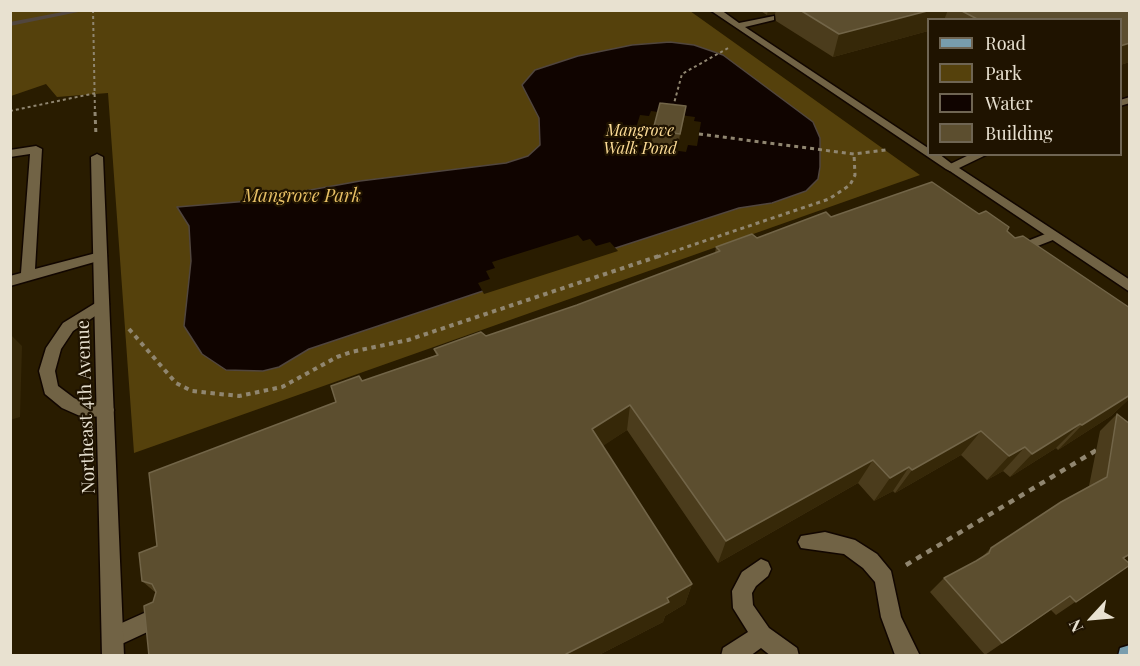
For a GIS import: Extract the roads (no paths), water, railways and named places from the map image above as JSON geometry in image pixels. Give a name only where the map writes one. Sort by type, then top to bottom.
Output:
[{"type":"street","points":[[714,10],[927,152]]},
{"type":"street","points":[[737,26],[771,18]]},
{"type":"street","points":[[10,154],[36,149],[27,276]]},
{"type":"street","points":[[933,156],[1130,287]]},
{"type":"street","points":[[950,167],[977,156]]},
{"type":"street","name":"Northeast 4th Avenue","points":[[97,157],[113,646]]},
{"type":"street","points":[[1008,254],[1053,235]]},
{"type":"street","points":[[10,281],[100,256]]},
{"type":"street","points":[[102,304],[68,327],[54,348],[47,371],[51,389],[68,403],[80,409],[106,410]]},
{"type":"street","points":[[808,542],[825,540],[848,546],[870,561],[884,578],[891,617],[903,647],[910,656]]},
{"type":"street","points":[[761,570],[749,579],[742,591],[743,608],[762,635],[789,656]]},
{"type":"street","points":[[113,646],[167,613]]},
{"type":"street","points":[[731,656],[762,635]]},
{"type":"water","name":"Mangrove Walk Pond","points":[[670,42],[694,45],[723,55],[813,122],[820,138],[820,167],[818,179],[806,191],[772,203],[739,208],[483,291],[309,349],[279,367],[263,371],[226,370],[202,354],[184,326],[191,261],[189,226],[177,207],[249,201],[360,181],[506,163],[528,156],[540,145],[539,118],[522,85],[535,70],[578,56],[632,45]]},
{"type":"waterway","points":[[10,24],[85,10]]},
{"type":"park label","name":"Mangrove Park","points":[[302,196]]}]
